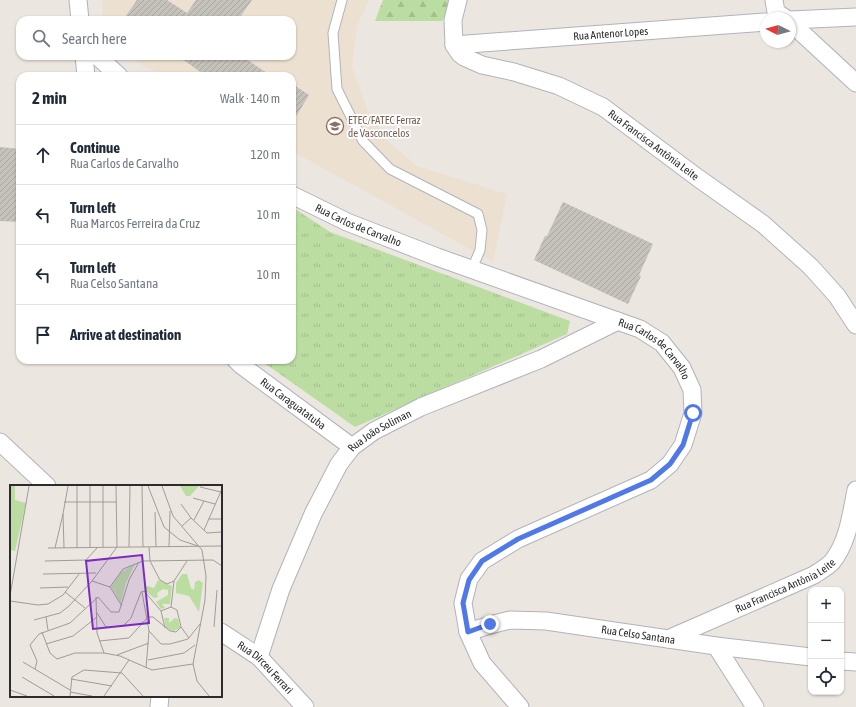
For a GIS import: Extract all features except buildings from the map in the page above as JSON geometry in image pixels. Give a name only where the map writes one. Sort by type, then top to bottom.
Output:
[{"type":"street","points":[[78,0],[80,16]]},
{"type":"street","points":[[454,45],[453,20],[458,0]]},
{"type":"street","points":[[774,0],[776,12]]},
{"type":"street","points":[[796,21],[856,17]]},
{"type":"street","name":"Rua Antenor Lopes","points":[[454,45],[760,22]]},
{"type":"street","points":[[796,27],[856,83]]},
{"type":"street","name":"Rua Francisca Antônia Leite","points":[[454,45],[460,54],[468,60],[559,86],[603,108],[763,224],[811,267],[837,296],[856,325]]},
{"type":"street","points":[[84,60],[86,72]]},
{"type":"street","points":[[101,60],[115,72]]},
{"type":"street","name":"Rua Carlos de Carvalho","points":[[296,198],[347,222],[472,269],[640,329],[662,342],[682,368],[692,390],[693,413],[683,445],[670,464],[651,480],[518,539],[482,561],[469,580],[463,603],[468,632]]},
{"type":"street","name":"Rua João Soliman","points":[[259,657],[282,589],[313,514],[339,464],[352,447],[374,431],[421,407],[541,359],[618,321]]},
{"type":"street","name":"Rua Caraguatatuba","points":[[240,364],[352,447]]},
{"type":"street","points":[[0,442],[46,485]]},
{"type":"street","name":"Rua Francisca Antônia Leite","points":[[668,639],[814,575],[831,563],[844,543],[856,490]]},
{"type":"street","name":"Rua Celso Santana","points":[[468,632],[490,624],[510,620],[546,621],[716,646],[808,658]]},
{"type":"street","points":[[468,632],[482,663],[520,707]]},
{"type":"street","name":"Rua Dirceu Ferrari","points":[[222,633],[259,657],[305,707]]},
{"type":"street","points":[[716,646],[755,707]]},
{"type":"street","points":[[844,661],[856,662]]},
{"type":"street","points":[[159,707],[160,697]]},
{"type":"lane","points":[[342,0],[333,33],[337,89],[363,141],[390,169],[478,214],[482,230],[480,250],[472,269]]},
{"type":"shaded area","name":"ETEC/FATEC Ferraz de Vasconcelos","points":[[103,0],[369,0],[357,26],[352,67],[368,111],[387,140],[417,166],[507,194],[493,262],[296,153],[296,72],[155,72],[134,60],[296,60],[296,16],[102,16]]},
{"type":"green space","points":[[383,0],[454,0],[442,21],[375,21]]},
{"type":"green space","points":[[296,210],[330,232],[570,321],[567,334],[355,427],[266,364],[296,364]]},
{"type":"place","name":"ETEC/FATEC Ferraz de Vasconcelos","points":[[335,126]]},
{"type":"route","points":[[490,624],[468,632],[463,603],[469,580],[482,561],[518,539],[651,480],[670,464],[683,445],[693,413]]}]
